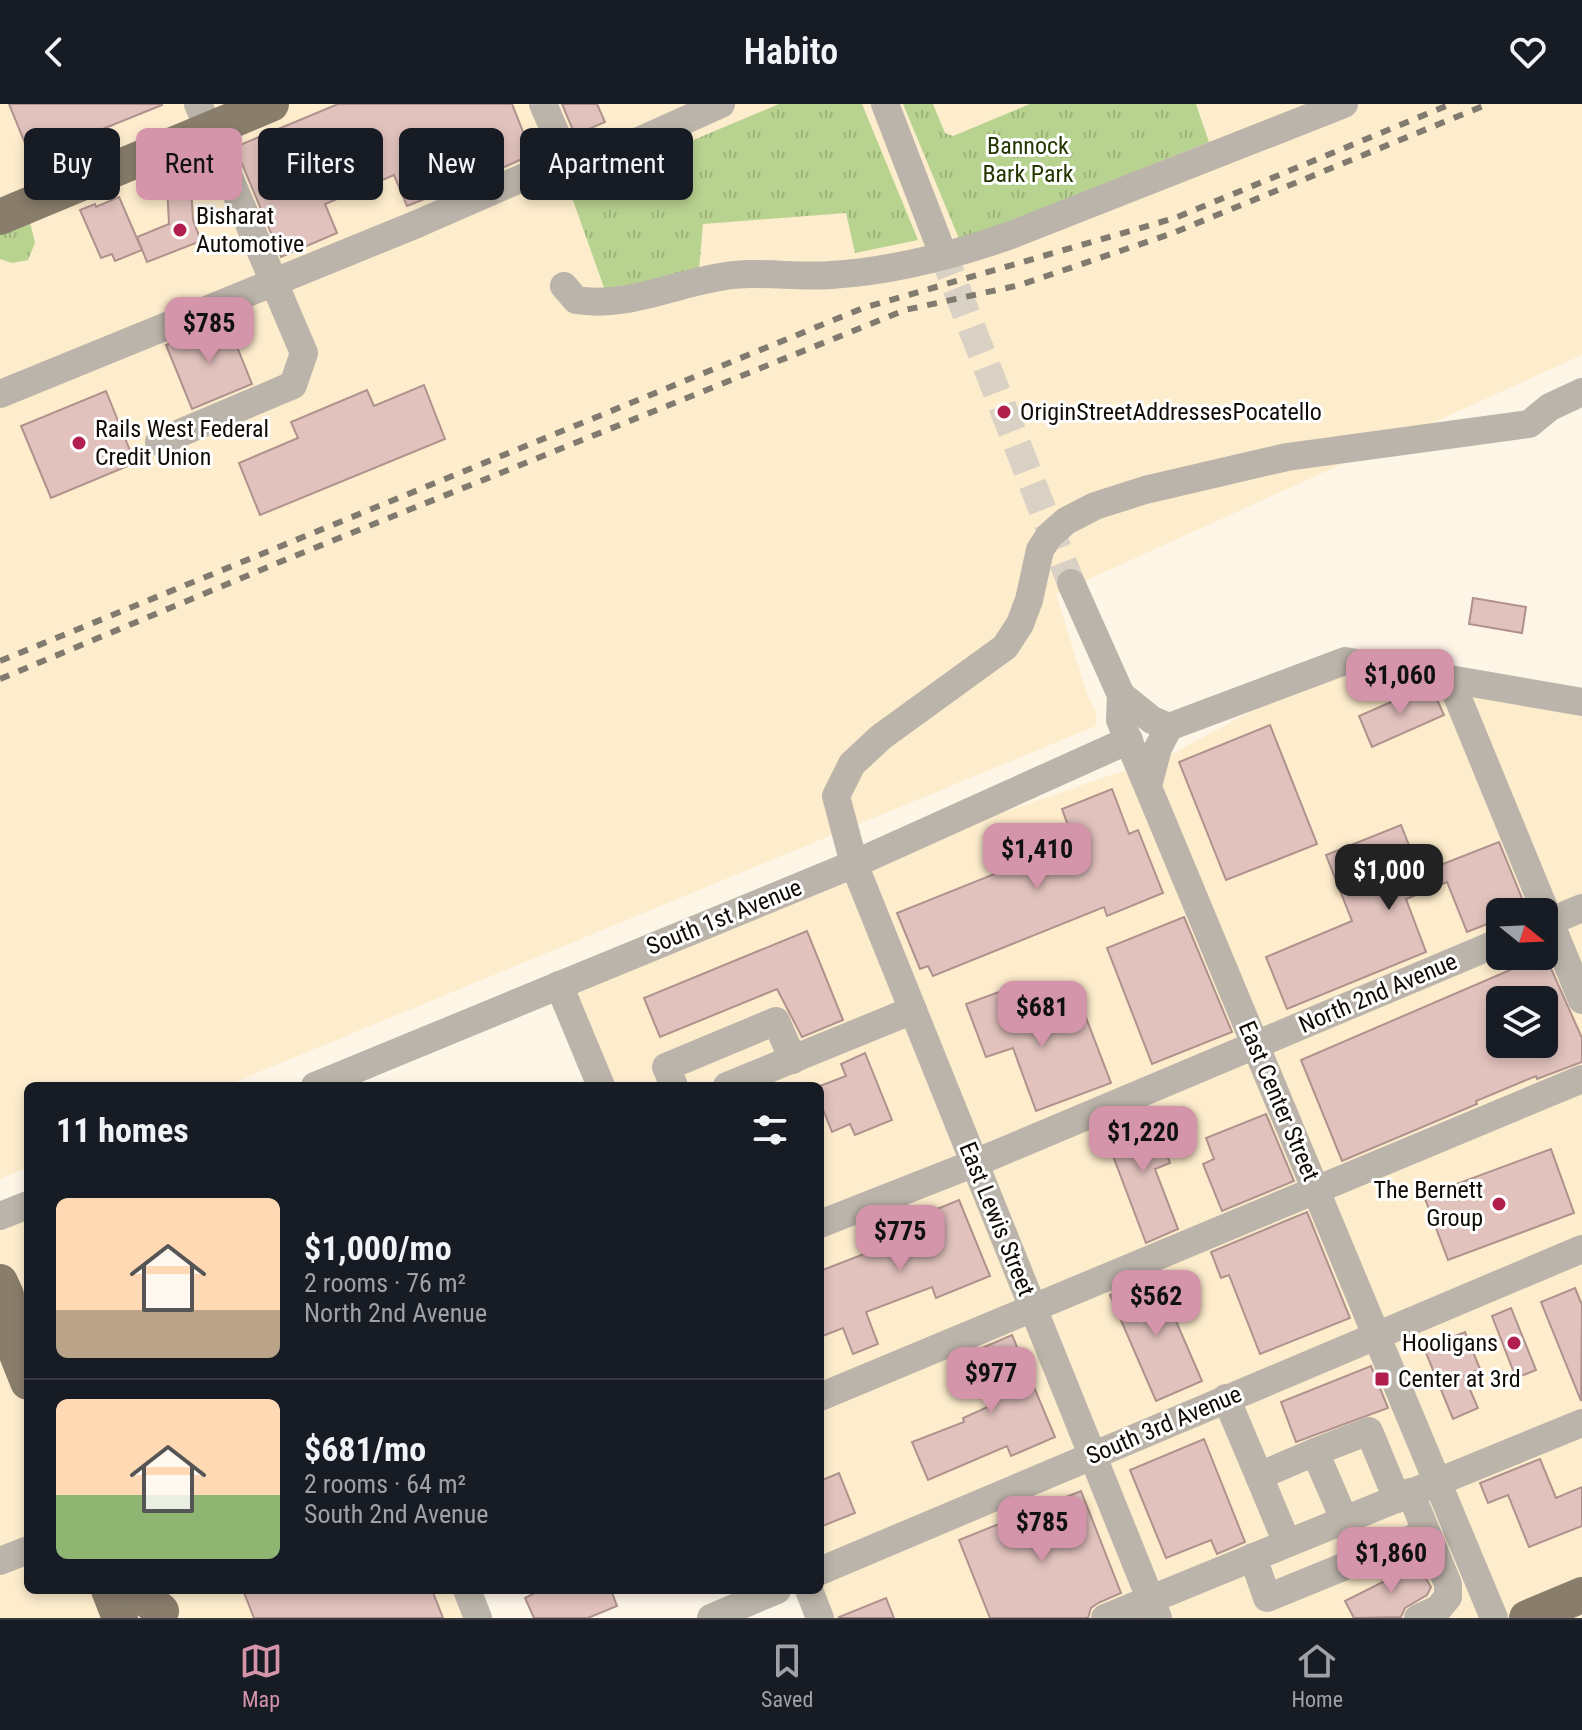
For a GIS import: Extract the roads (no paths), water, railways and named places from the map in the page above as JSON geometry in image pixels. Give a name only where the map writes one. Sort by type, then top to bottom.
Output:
[{"type":"main road","points":[[0,217],[204,117],[271,104]]},
{"type":"main road","points":[[11,1299],[9,1334],[24,1372]]},
{"type":"main road","points":[[111,1594],[120,1618]]},
{"type":"main road","points":[[1527,1618],[1582,1595]]},
{"type":"street","points":[[543,104],[553,128]]},
{"type":"street","points":[[668,128],[721,104]]},
{"type":"street","points":[[885,104],[941,249]]},
{"type":"street","points":[[564,286],[576,300],[595,303],[632,299],[722,276],[830,275],[907,266],[1011,235],[1344,104]]},
{"type":"street","points":[[159,442],[293,385],[304,353],[204,117]]},
{"type":"street","points":[[0,394],[520,179]]},
{"type":"street","name":"East Lewis Street","points":[[1154,1608],[854,864],[836,796],[852,764],[881,737],[1005,647],[1020,624],[1029,600],[1040,550],[1049,536],[1066,521],[1095,506],[1145,490],[1287,457],[1529,424],[1550,407],[1582,392]]},
{"type":"street","name":"East Center Street","points":[[1071,583],[1121,695],[1120,720],[1494,1618]]},
{"type":"street","points":[[1148,786],[1158,748],[1169,727],[1345,661],[1582,702]]},
{"type":"street","points":[[1450,679],[1537,898]]},
{"type":"street","points":[[1121,695],[1152,720],[1169,727]]},
{"type":"street","name":"South 1st Avenue","points":[[325,1082],[854,864],[1129,740]]},
{"type":"street","points":[[1558,918],[1582,908]]},
{"type":"street","points":[[1558,947],[1582,1000]]},
{"type":"street","name":"North 2nd Avenue","points":[[824,1222],[975,1163],[1486,948]]},
{"type":"street","points":[[559,985],[599,1082]]},
{"type":"street","points":[[737,1082],[913,1010]]},
{"type":"street","points":[[672,1082],[666,1067],[776,1021],[793,1060]]},
{"type":"street","points":[[824,1395],[1582,1079]]},
{"type":"street","points":[[0,1216],[24,1207]]},
{"type":"street","name":"South 3rd Avenue","points":[[824,1569],[1582,1249]]},
{"type":"street","points":[[1226,1398],[1287,1543]]},
{"type":"street","points":[[1105,1618],[1154,1608],[1253,1557],[1582,1423]]},
{"type":"street","points":[[1259,1476],[1369,1431],[1426,1533],[1448,1584],[1448,1597],[1438,1609],[1418,1618]]},
{"type":"street","points":[[1315,1452],[1344,1519]]},
{"type":"street","points":[[1253,1557],[1271,1612],[1426,1533]]},
{"type":"street","points":[[0,1561],[24,1552]]},
{"type":"street","points":[[469,1594],[478,1618]]},
{"type":"street","points":[[711,1618],[768,1594]]},
{"type":"street","points":[[811,1594],[820,1618]]},
{"type":"tunnel","points":[[941,249],[1071,583]]},
{"type":"railway","points":[[0,661],[863,308],[1175,218],[1451,104]]},
{"type":"railway","points":[[0,679],[292,557],[905,310],[1020,285],[1173,233],[1488,104]]},
{"type":"place","name":"Bisharat Automotive","points":[[180,230]]},
{"type":"place","name":"OriginStreetAddressesPocatello","points":[[1004,412]]},
{"type":"place","name":"Rails West Federal Credit Union","points":[[79,443]]},
{"type":"place","name":"The Bernett Group","points":[[1499,1204]]},
{"type":"place","name":"Hooligans","points":[[1514,1343]]},
{"type":"place","name":"Center at 3rd","points":[[1382,1379]]},
{"type":"park label","name":"Bannock Bark Park","points":[[1028,160]]}]
